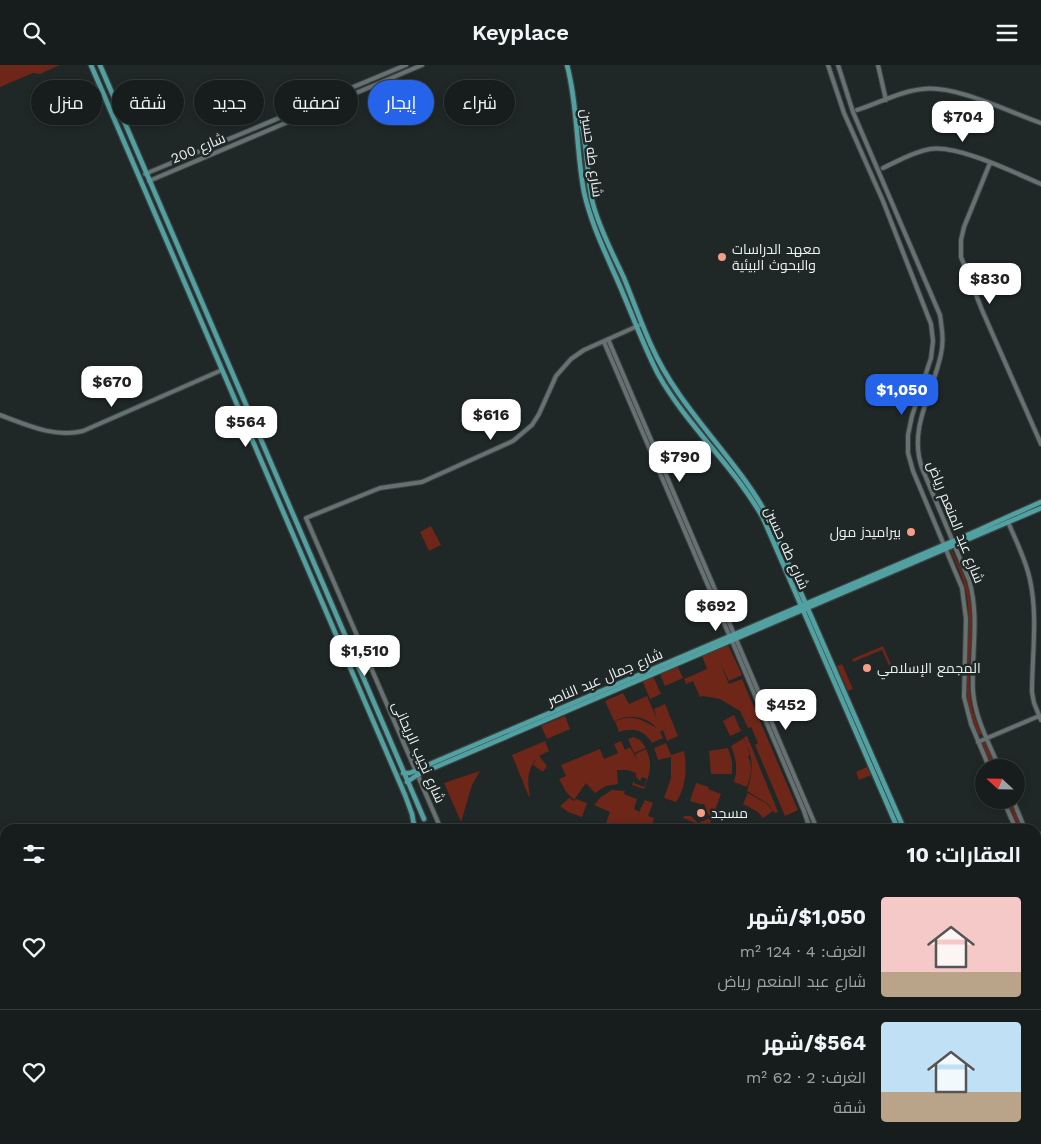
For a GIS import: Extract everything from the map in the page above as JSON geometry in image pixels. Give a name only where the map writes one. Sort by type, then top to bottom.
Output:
[{"type":"main road","points":[[91,65],[397,775],[412,814],[414,824]]},
{"type":"main road","points":[[100,65],[424,819]]},
{"type":"main road","name":"شارع طه حسين","points":[[567,65],[575,110],[583,185],[588,207],[637,327],[655,368],[669,392],[756,507],[768,529],[896,824]]},
{"type":"main road","name":"شارع طه حسين","points":[[575,110],[582,123],[589,184],[596,213],[656,355],[677,392],[718,444],[764,509],[902,824]]},
{"type":"main road","name":"شارع جمال عبد الناصر","points":[[953,543],[1041,502]]},
{"type":"main road","name":"شارع جمال عبد الناصر","points":[[401,785],[416,773],[439,763],[945,546],[1041,508]]},
{"type":"main road","points":[[866,757],[872,754]]},
{"type":"main road","name":"شارع جمال عبد الناصر","points":[[397,775],[416,773]]},
{"type":"street","name":"شارع 200","points":[[145,173],[406,65]]},
{"type":"street","name":"شارع 200","points":[[149,181],[422,65]]},
{"type":"street","name":"شارع عبد المنعم رياض","points":[[828,65],[844,113],[883,201],[931,324],[933,341],[931,358],[910,422],[908,447],[913,471],[959,580],[965,603],[964,697],[969,719],[985,759]]},
{"type":"street","name":"شارع عبد المنعم رياض","points":[[838,65],[853,113],[940,315],[942,327],[941,355],[919,425],[917,447],[922,468],[969,580],[976,620],[973,691],[978,716],[996,759]]},
{"type":"street","points":[[878,65],[886,100]]},
{"type":"street","points":[[857,110],[918,89],[946,89],[1041,123]]},
{"type":"street","points":[[883,168],[920,152],[935,149],[955,150],[1041,184]]},
{"type":"street","points":[[990,163],[964,227],[961,244],[963,265],[1041,444]]},
{"type":"street","points":[[883,201],[890,198]]},
{"type":"street","points":[[642,324],[604,341],[815,824]]},
{"type":"street","points":[[608,339],[809,824]]},
{"type":"street","name":"شارع نجيب الريحانى","points":[[439,824],[306,518],[380,488],[422,482],[513,441],[528,430],[536,419],[553,382],[565,364],[576,355],[604,341]]},
{"type":"street","points":[[0,415],[43,430],[64,434],[74,433],[83,431],[222,370]]},
{"type":"street","points":[[978,742],[1040,718],[1032,692],[1032,588],[1024,559],[1008,522]]},
{"type":"street","points":[[1007,809],[1014,824]]},
{"type":"street","points":[[1017,809],[1023,824]]},
{"type":"street","points":[[807,818],[812,815]]},
{"type":"shaded area","points":[[0,65],[60,65],[40,74],[33,73],[0,87]]},
{"type":"shaded area","points":[[431,526],[441,545],[429,551],[420,532]]},
{"type":"shaded area","points":[[949,548],[951,548],[962,572],[970,598],[972,633],[969,682],[975,716],[982,734],[978,736],[969,712],[966,691],[969,619],[966,592]]},
{"type":"shaded area","points":[[810,623],[815,629],[868,752],[867,752]]},
{"type":"shaded area","points":[[726,645],[729,647],[742,675],[729,681],[720,663],[729,684],[742,679],[798,810],[785,816],[755,745],[758,743],[751,727],[748,728],[740,711],[720,699],[700,697],[693,681],[686,684],[684,679],[707,669],[702,656]]},
{"type":"shaded area","points":[[883,646],[893,669],[891,670],[882,650],[853,662],[852,659]]},
{"type":"shaded area","points":[[842,664],[853,689],[848,691],[837,666]]},
{"type":"shaded area","points":[[677,665],[683,678],[665,686],[660,675],[662,672]]},
{"type":"shaded area","points":[[653,676],[661,694],[650,699],[642,680]]},
{"type":"shaded area","points":[[623,693],[629,704],[647,696],[657,719],[654,709],[665,704],[678,736],[667,741],[663,730],[660,732],[663,738],[652,743],[642,732],[629,730],[619,732],[615,721],[628,718],[642,720],[657,728],[647,720],[637,717],[626,717],[614,721],[605,701]]},
{"type":"shaded area","points":[[734,715],[741,731],[730,736],[723,721]]},
{"type":"shaded area","points":[[565,716],[570,729],[547,739],[541,726]]},
{"type":"shaded area","points":[[747,736],[778,812],[775,813],[767,803],[747,791],[752,768],[751,757],[744,737]]},
{"type":"shaded area","points":[[633,737],[640,740],[646,748],[634,753],[628,739]]},
{"type":"shaded area","points":[[744,738],[751,767],[747,787],[734,782],[736,764],[731,746]]},
{"type":"shaded area","points":[[545,741],[549,751],[539,756],[547,766],[543,772],[533,765],[537,758],[531,767],[528,786],[529,797],[512,755]]},
{"type":"shaded area","points":[[621,741],[625,750],[630,747],[637,760],[635,754],[646,749],[650,769],[648,779],[644,789],[632,785],[634,780],[634,783],[644,787],[647,779],[642,777],[640,781],[636,777],[636,773],[627,770],[617,770],[618,784],[606,786],[595,793],[586,783],[574,800],[566,792],[559,779],[566,776],[561,765],[600,749],[604,759],[618,753],[614,744]]},
{"type":"shaded area","points":[[985,741],[993,759],[989,759],[982,743]]},
{"type":"shaded area","points":[[666,743],[671,755],[684,751],[685,778],[682,791],[676,802],[664,798],[671,778],[671,757],[658,760],[654,748]]},
{"type":"shaded area","points":[[728,748],[732,761],[732,774],[711,774],[709,751]]},
{"type":"shaded area","points":[[867,767],[871,775],[859,780],[856,772]]},
{"type":"shaded area","points":[[480,771],[472,785],[461,822],[444,783]]},
{"type":"shaded area","points":[[696,783],[709,787],[708,789],[721,794],[710,824],[695,824],[683,818],[684,816],[691,816],[698,823],[710,818],[704,804],[690,801]]},
{"type":"shaded area","points":[[612,790],[625,791],[624,794],[637,799],[634,809],[639,812],[645,800],[653,803],[648,816],[654,818],[652,824],[606,824],[610,812],[594,805],[601,797]]},
{"type":"shaded area","points":[[748,793],[766,803],[773,811],[763,818],[758,812],[743,804]]},
{"type":"shaded area","points":[[569,798],[574,801],[576,799],[587,803],[582,817],[568,812],[560,806]]},
{"type":"shaded area","points":[[1010,809],[1014,809],[1021,824],[1017,824]]},
{"type":"place","name":"معهد الدراسات والبحوث البيئية","points":[[722,257]]},
{"type":"place","name":"بيراميدز مول","points":[[911,532]]},
{"type":"place","name":"المجمع الإسلامي","points":[[867,668]]},
{"type":"place","name":"مسجد","points":[[701,813]]}]
